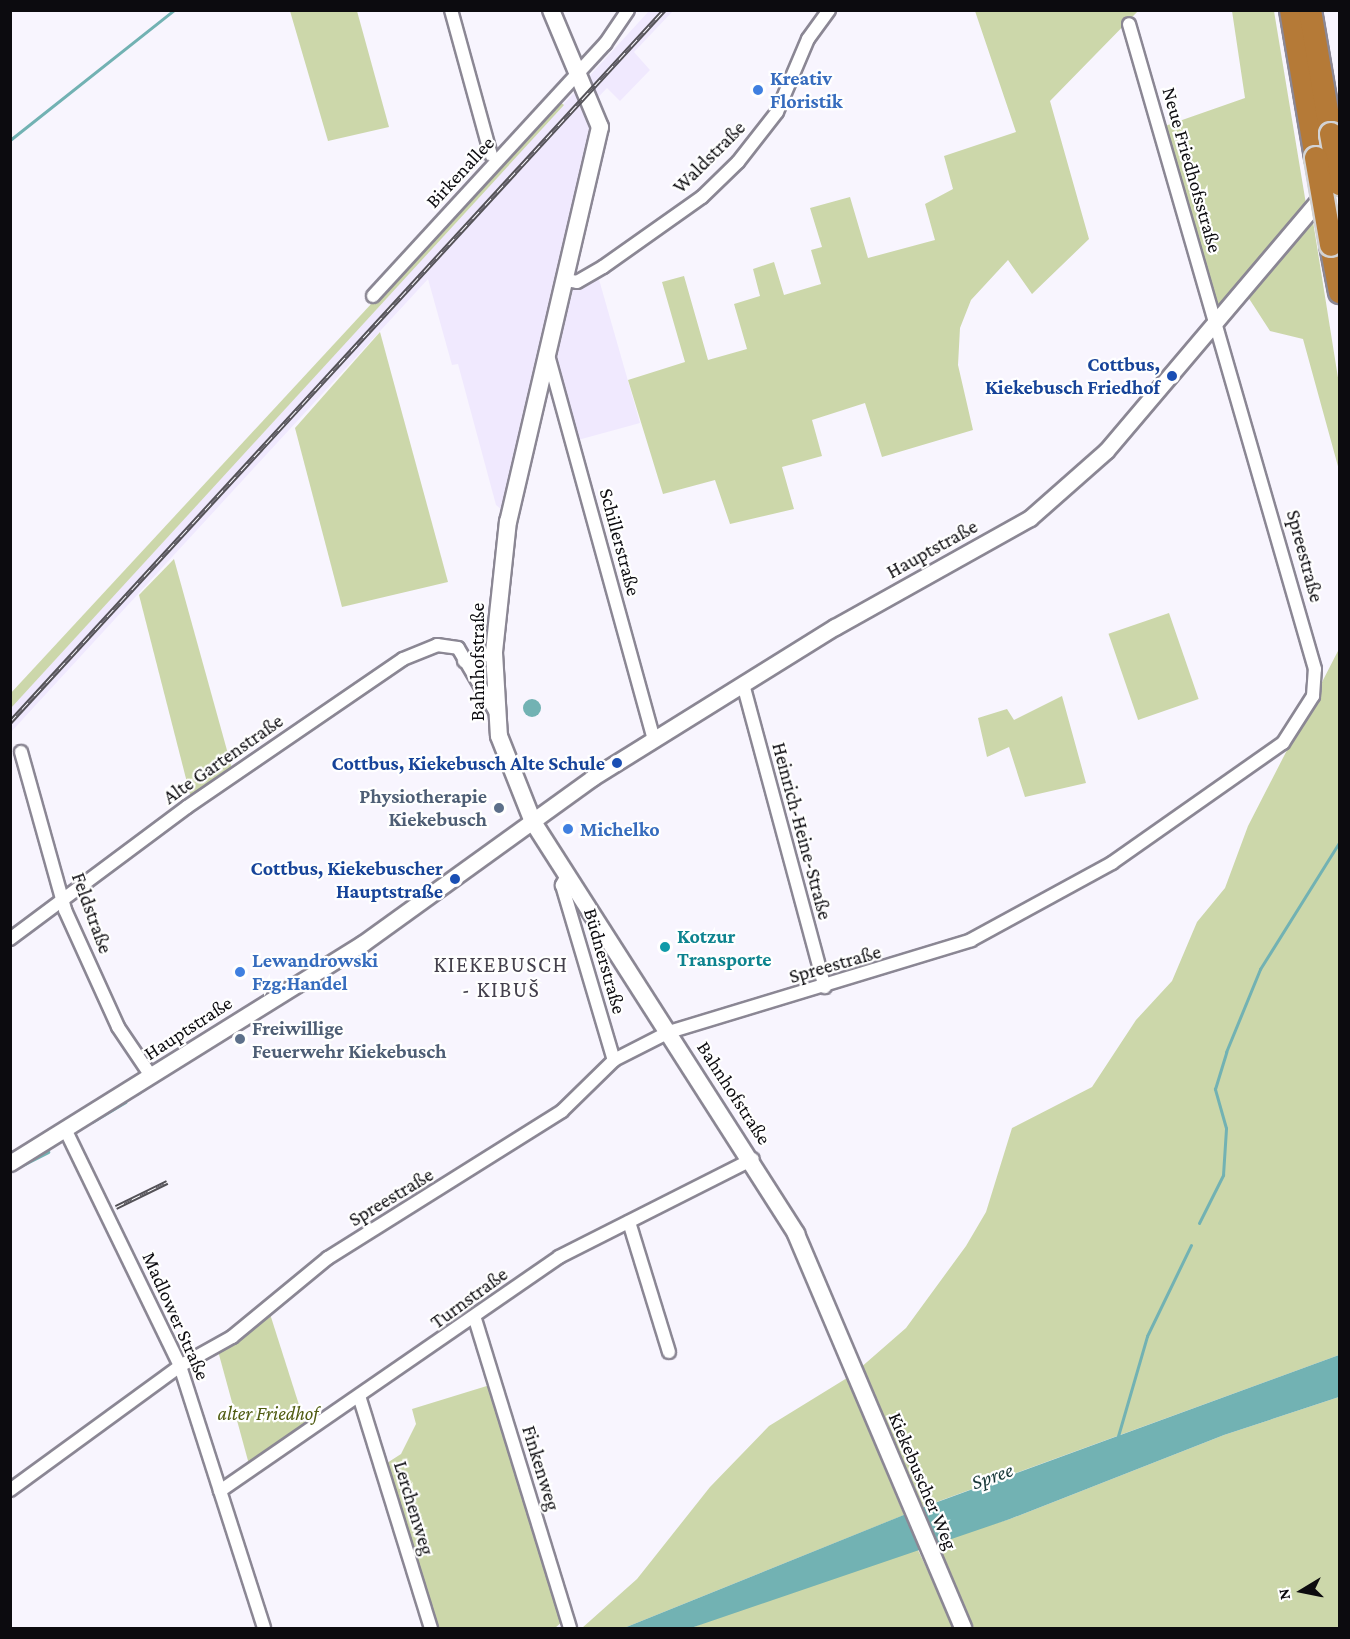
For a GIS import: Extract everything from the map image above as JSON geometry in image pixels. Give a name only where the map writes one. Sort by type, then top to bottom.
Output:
[{"type":"highway","points":[[1291,10],[1340,292]]},
{"type":"highway","points":[[1310,10],[1340,184]]},
{"type":"main road","name":"Bahnhofstraße","points":[[551,10],[600,127],[567,280],[507,521],[494,653],[495,711],[506,760],[533,822],[753,1159],[796,1234],[845,1350]]},
{"type":"main road","name":"Kiekebuscher Weg","points":[[845,1350],[963,1629]]},
{"type":"street","points":[[451,10],[491,155]]},
{"type":"street","points":[[622,26],[628,10]]},
{"type":"street","name":"Birkenallee","points":[[373,296],[636,10]]},
{"type":"street","name":"Waldstraße","points":[[567,280],[577,282],[603,267],[702,197],[738,162],[777,112],[808,39],[828,10]]},
{"type":"street","name":"Neue Friedhofsstraße","points":[[1129,24],[1214,327]]},
{"type":"street","name":"Hauptstraße","points":[[10,1163],[66,1131],[362,944],[592,778],[742,684],[1048,505],[1106,451],[1214,327],[1340,176]]},
{"type":"street","name":"Spreestraße","points":[[10,1490],[180,1366],[232,1337],[328,1258],[562,1112],[614,1060],[669,1032],[825,987],[971,940],[1112,863],[1270,757],[1312,696],[1317,683],[1246,417],[1214,327]]},
{"type":"street","name":"Schillerstraße","points":[[548,355],[654,740]]},
{"type":"street","name":"Alte Gartenstraße","points":[[10,939],[367,681],[437,645],[458,648],[495,711]]},
{"type":"street","points":[[464,661],[494,653]]},
{"type":"street","name":"Heinrich-Heine-Straße","points":[[742,684],[825,987]]},
{"type":"street","name":"Feldstraße","points":[[21,752],[64,902],[118,1027],[151,1076]]},
{"type":"street","name":"Büdnerstraße","points":[[568,874],[562,885],[614,1060]]},
{"type":"street","name":"Madlower Straße","points":[[66,1131],[180,1366],[264,1629]]},
{"type":"street","name":"Turnstraße","points":[[220,1491],[360,1399],[559,1257],[753,1159]]},
{"type":"street","points":[[629,1222],[669,1352]]},
{"type":"street","name":"Finkenweg","points":[[475,1319],[570,1629]]},
{"type":"street","name":"Lerchenweg","points":[[360,1399],[431,1629]]},
{"type":"shaded area","points":[[649,11],[673,11],[634,52],[650,70],[620,101],[607,88],[588,108],[593,128],[502,510],[496,505],[458,364],[452,365],[428,279],[11,732],[10,708]]},
{"type":"shaded area","points":[[598,276],[640,423],[578,440],[556,357],[569,290]]},
{"type":"green space","points":[[290,11],[357,11],[389,127],[328,141]]},
{"type":"green space","points":[[975,11],[1138,11],[1050,101],[1089,239],[1032,294],[1008,260],[971,300],[960,328],[958,365],[973,430],[882,457],[865,403],[812,420],[822,456],[782,467],[794,509],[730,524],[715,480],[663,494],[628,380],[685,362],[662,282],[684,276],[708,360],[747,349],[734,304],[760,296],[753,269],[774,262],[784,295],[821,284],[811,250],[822,247],[810,208],[850,197],[868,258],[935,240],[925,204],[953,189],[944,156],[1016,132]]},
{"type":"green space","points":[[1232,11],[1274,11],[1306,204],[1215,315],[1165,126],[1245,98]]},
{"type":"green space","points":[[559,101],[564,105],[11,708],[10,694]]},
{"type":"green space","points":[[1312,215],[1339,384],[1339,470],[1303,339],[1270,331],[1248,297]]},
{"type":"green space","points":[[380,332],[448,582],[342,607],[295,428]]},
{"type":"green space","points":[[174,559],[233,772],[192,802],[139,595]]},
{"type":"green space","points":[[1169,613],[1199,699],[1138,720],[1108,634]]},
{"type":"green space","points":[[1339,649],[1339,1355],[923,1507],[859,1369],[906,1328],[966,1246],[986,1212],[1012,1128],[1092,1087],[1136,1020],[1172,981],[1197,922],[1225,888],[1248,826]]},
{"type":"green space","points":[[1062,696],[1086,783],[1025,797],[1009,747],[987,757],[978,718],[1007,709],[1014,720]]},
{"type":"green space","name":"alter Friedhof","points":[[270,1314],[307,1430],[250,1468],[218,1351]]},
{"type":"green space","points":[[847,1378],[904,1515],[624,1628],[582,1628],[637,1579],[710,1487],[769,1426]]},
{"type":"green space","points":[[490,1385],[563,1621],[555,1628],[436,1628],[387,1463],[401,1454],[416,1424],[412,1409]]},
{"type":"green space","points":[[1339,1397],[1339,1628],[974,1628],[937,1541],[1010,1519],[1224,1435]]},
{"type":"green space","points":[[917,1548],[955,1628],[691,1628],[729,1613]]},
{"type":"water","points":[[532,699],[538,702],[541,708],[538,714],[532,717],[526,714],[523,708],[526,702]]},
{"type":"water","points":[[1339,1355],[1339,1397],[1224,1435],[1010,1519],[691,1628],[624,1628],[921,1508]]},
{"type":"waterway","points":[[10,140],[174,10]]},
{"type":"waterway","points":[[1199,1223],[1223,1175],[1226,1128],[1215,1089],[1226,1052],[1260,969],[1340,841]]},
{"type":"waterway","points":[[137,1094],[155,1081]]},
{"type":"waterway","points":[[92,1122],[125,1102]]},
{"type":"waterway","points":[[11,1171],[48,1152]]},
{"type":"waterway","points":[[1118,1436],[1147,1336],[1191,1245]]},
{"type":"railway","points":[[10,722],[664,10]]},
{"type":"railway","points":[[116,1207],[167,1182]]},
{"type":"place","name":"Kreativ Floristik","points":[[758,90]]},
{"type":"place","name":"Cottbus, Kiekebusch Friedhof","points":[[1172,376]]},
{"type":"place","name":"Cottbus, Kiekebusch Alte Schule","points":[[617,763]]},
{"type":"place","name":"Physiotherapie Kiekebusch","points":[[499,808]]},
{"type":"place","name":"Michelko","points":[[568,829]]},
{"type":"place","name":"Cottbus, Kiekebuscher Hauptstraße","points":[[455,879]]},
{"type":"place","name":"Kotzur Transporte","points":[[665,947]]},
{"type":"place","name":"Lewandrowski Fzg.Handel","points":[[240,972]]},
{"type":"place","name":"Freiwillige Feuerwehr Kiekebusch","points":[[240,1039]]},
{"type":"district","name":"KIEKEBUSCH - KIBUŠ","points":[[501,976]]},
{"type":"water label","name":"Spree","points":[[992,1476]]}]
